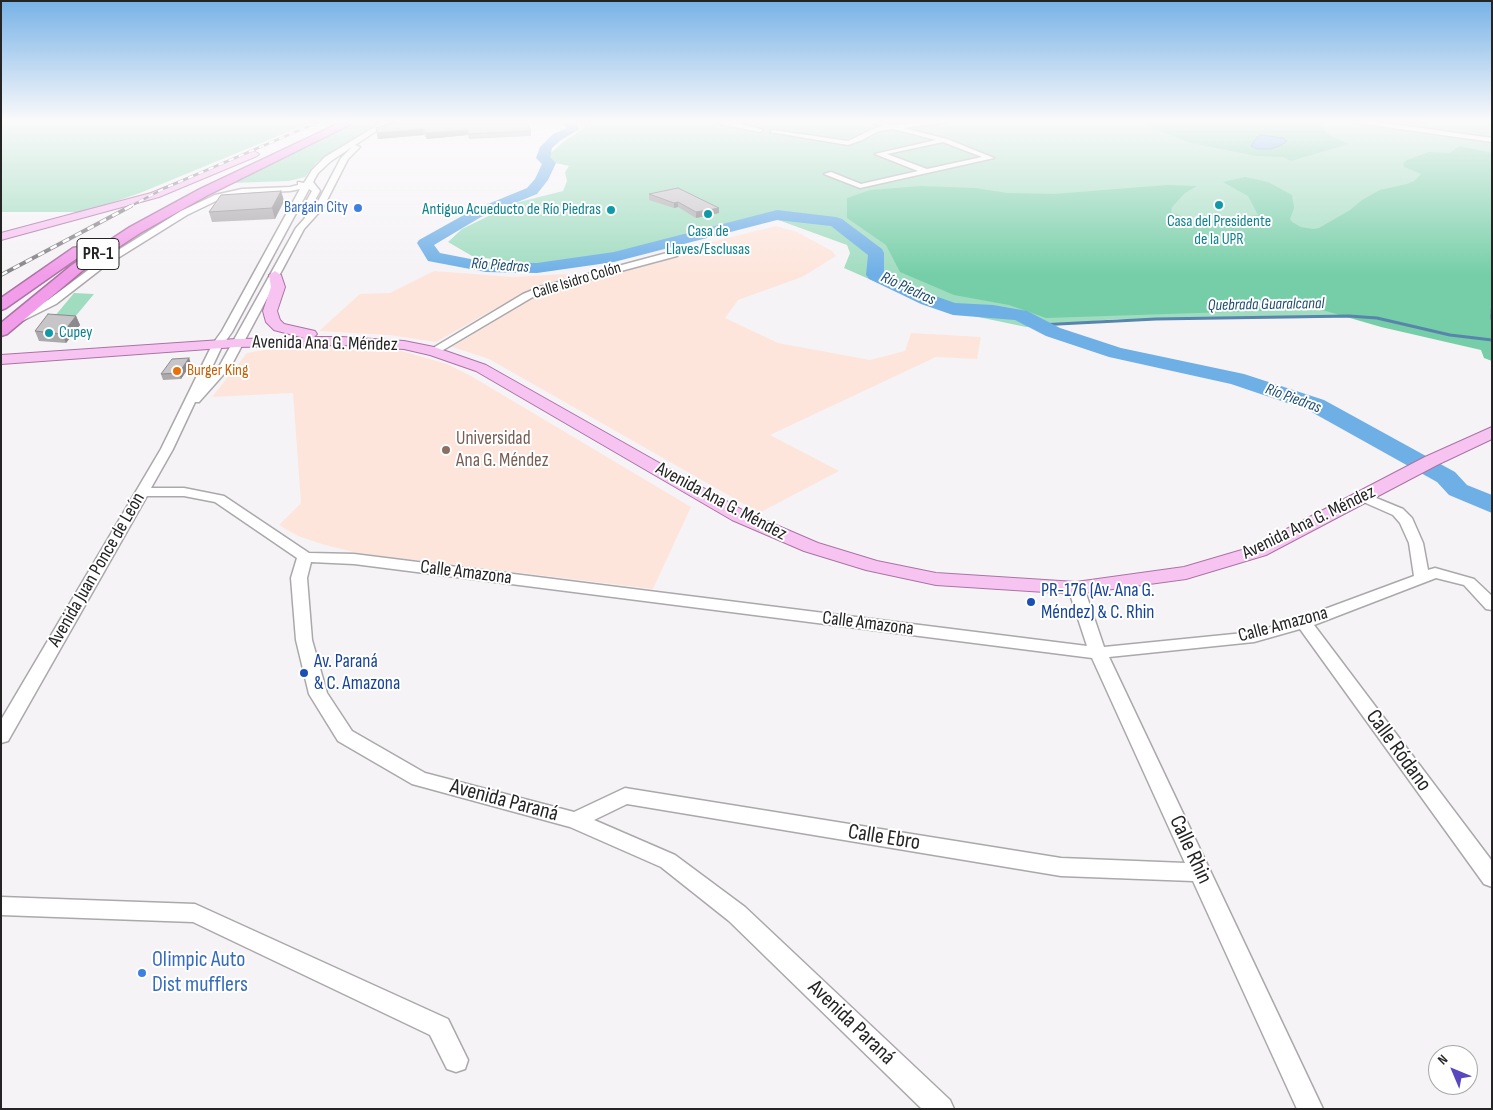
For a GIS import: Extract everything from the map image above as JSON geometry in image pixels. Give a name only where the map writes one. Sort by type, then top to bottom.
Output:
[{"type":"highway","name":"PR-1","points":[[6,327],[77,268],[226,172]]},
{"type":"highway","name":"PR-1","points":[[135,214],[158,202],[199,188],[236,172]]},
{"type":"highway","name":"PR-1","points":[[1,305],[90,243]]},
{"type":"main road","points":[[1,238],[155,195],[211,172]]},
{"type":"main road","points":[[1,238],[158,202]]},
{"type":"main road","points":[[275,274],[278,286],[270,311],[272,322],[279,327],[306,334],[391,340],[404,344]]},
{"type":"main road","name":"Avenida Ana G. Méndez","points":[[1,360],[217,345],[231,338],[404,344],[434,351],[481,368],[739,516],[811,547],[873,566],[936,578],[1076,588],[1186,574],[1260,551],[1456,448],[1492,432]]},
{"type":"street","name":"Avenida Juan Ponce de León","points":[[191,403],[225,366],[231,338],[281,229],[315,172]]},
{"type":"street","points":[[199,188],[252,190],[290,188],[326,178],[331,172]]},
{"type":"street","name":"Avenida Juan Ponce de León","points":[[231,338],[244,334],[300,228],[319,208],[338,172]]},
{"type":"street","points":[[828,174],[860,186],[927,172]]},
{"type":"street","points":[[199,188],[306,185],[316,191],[306,209],[310,219]]},
{"type":"street","points":[[6,327],[52,302],[102,264],[184,213],[218,197],[252,190]]},
{"type":"street","name":"Calle Isidro Colón","points":[[434,351],[527,296],[550,287],[674,254]]},
{"type":"street","name":"Avenida Juan Ponce de León","points":[[1,736],[143,492],[191,403],[196,388],[217,345]]},
{"type":"street","points":[[143,492],[184,492],[219,499],[306,557]]},
{"type":"street","points":[[1364,497],[1398,512],[1407,520],[1416,542],[1422,578]]},
{"type":"street","name":"Calle Amazona","points":[[306,557],[354,559],[1098,653],[1254,637],[1304,623],[1435,573],[1469,582],[1492,605]]},
{"type":"street","name":"Avenida Paraná","points":[[306,557],[299,578],[304,640],[318,694],[345,736],[419,779],[575,820],[668,861],[738,914],[942,1109]]},
{"type":"street","name":"Calle Rhin","points":[[1076,588],[1098,653],[1310,1109]]},
{"type":"street","name":"Calle Ródano","points":[[1304,623],[1492,878]]},
{"type":"street","name":"Calle Ebro","points":[[575,820],[625,796],[1061,867],[1200,872]]},
{"type":"street","points":[[1,906],[195,913],[439,1027],[456,1060]]},
{"type":"shaded area","name":"Universidad Ana G. Méndez","points":[[776,226],[797,232],[832,251],[836,256],[802,277],[738,300],[725,318],[778,343],[870,360],[905,351],[911,333],[981,337],[977,359],[936,357],[770,435],[839,471],[761,512],[489,359],[452,347],[533,298],[563,287],[683,256],[675,251]]},
{"type":"shaded area","points":[[434,271],[512,277],[566,274],[569,277],[532,288],[436,342],[389,335],[319,331],[360,294],[390,293]]},
{"type":"shaded area","name":"Universidad Ana G. Méndez","points":[[391,348],[447,364],[471,376],[691,507],[653,589],[358,553],[298,536],[279,525],[301,503],[293,393],[212,397],[247,353],[264,350]]},
{"type":"green space","points":[[1,172],[191,172],[140,193],[85,212],[1,212]]},
{"type":"green space","points":[[254,172],[309,172],[305,177],[289,181],[233,183]]},
{"type":"green space","points":[[565,172],[1492,172],[1492,310],[1328,318],[1117,319],[1026,327],[935,308],[844,268],[850,253],[847,245],[770,217],[655,249],[590,262],[525,264],[472,256],[448,242],[462,229],[515,203],[563,191],[567,181]]},
{"type":"green space","points":[[1416,172],[1492,172],[1492,361],[1484,358],[1481,350],[1381,327],[1319,309],[1046,318],[1009,305],[954,295],[900,272],[886,245],[847,218],[847,198],[870,190],[921,186],[975,188],[1007,193],[1054,194],[1167,185],[1197,186],[1185,193],[1172,207],[1171,212],[1190,220],[1219,220],[1258,215],[1248,196],[1223,182],[1245,177],[1268,182],[1292,195],[1294,208],[1290,219],[1301,227],[1313,229],[1319,228],[1350,210],[1362,200],[1380,190],[1407,184],[1414,181],[1421,174]]},
{"type":"green space","points":[[74,293],[94,294],[74,318],[54,317]]},
{"type":"building","points":[[678,188],[719,208],[696,212],[678,202],[674,203],[649,194]]},
{"type":"building","points":[[281,191],[272,208],[209,212],[221,195]]},
{"type":"building","points":[[48,314],[76,316],[62,334],[35,331]]},
{"type":"building","points":[[189,358],[179,373],[161,374],[172,359]]},
{"type":"waterway","name":"Río Piedras","points":[[545,172],[532,191],[476,214],[425,243],[434,257],[486,267],[537,268],[614,257],[777,215],[836,222],[876,253],[875,275],[928,300],[953,309],[993,311],[1020,315],[1053,332],[1116,353],[1236,379],[1316,405],[1446,477],[1458,490],[1492,505]]},
{"type":"waterway","name":"Quebrada Guaralcanal","points":[[1492,309],[1492,319]]},
{"type":"waterway","name":"Quebrada Guaralcanal","points":[[1039,325],[1156,319],[1349,316],[1377,318],[1450,335],[1492,340]]},
{"type":"railway","points":[[129,207],[165,188],[203,172]]},
{"type":"railway","points":[[1,275],[131,206]]},
{"type":"place","name":"Casa del Presidente de la UPR","points":[[1219,205]]},
{"type":"place","name":"Bargain City","points":[[358,208]]},
{"type":"place","name":"Antiguo Acueducto de Río Piedras","points":[[611,210]]},
{"type":"place","name":"Casa de Llaves/Esclusas","points":[[708,214]]},
{"type":"place","name":"Cupey","points":[[49,333]]},
{"type":"place","name":"Burger King","points":[[177,371]]},
{"type":"place","name":"Universidad Ana G. Méndez","points":[[446,450]]},
{"type":"place","name":"PR-176 (Av. Ana G. Méndez) & C. Rhin","points":[[1031,602]]},
{"type":"place","name":"Av. Paraná & C. Amazona","points":[[304,673]]},
{"type":"place","name":"Olimpic Auto Dist mufflers","points":[[142,973]]}]
